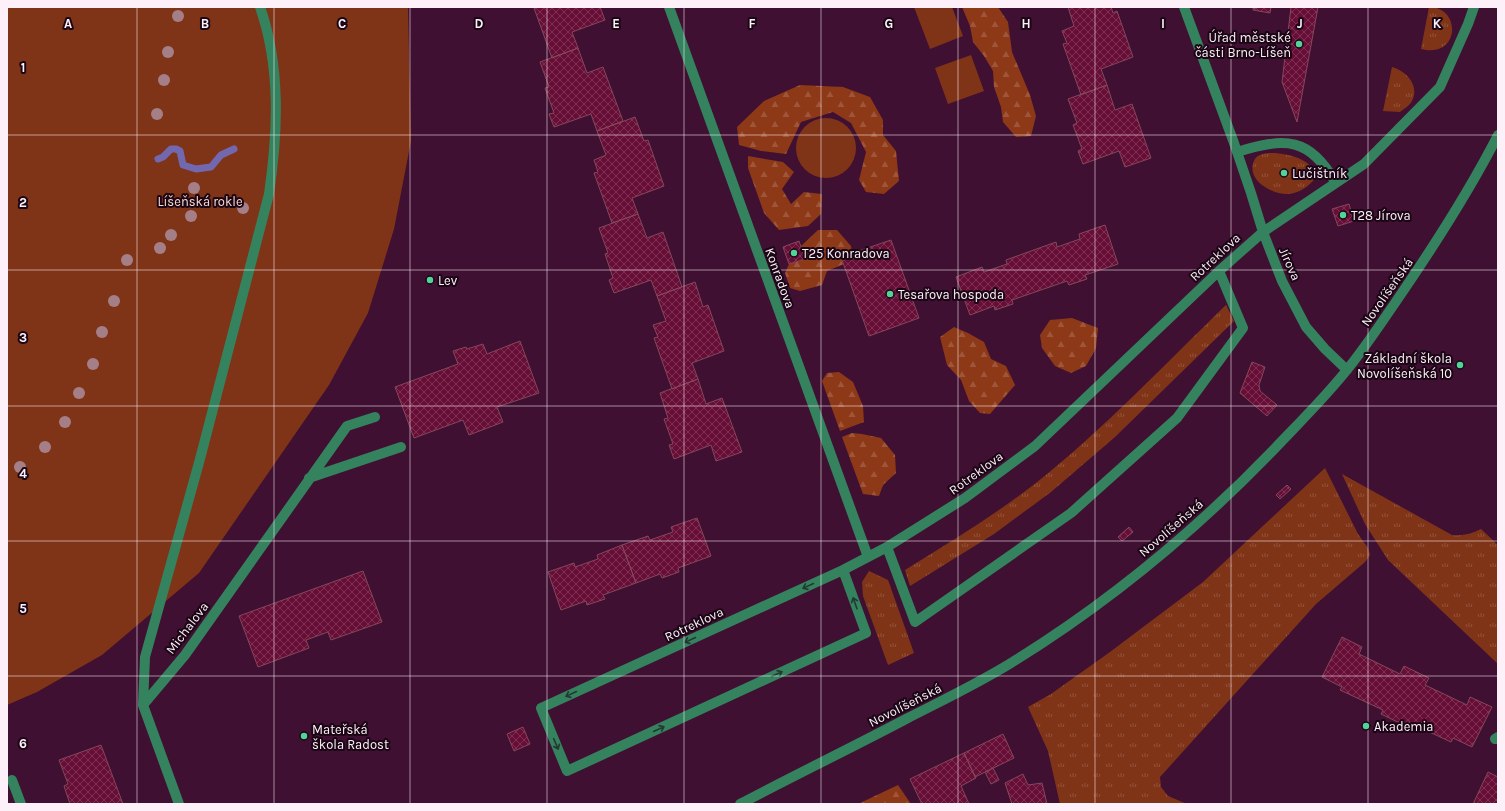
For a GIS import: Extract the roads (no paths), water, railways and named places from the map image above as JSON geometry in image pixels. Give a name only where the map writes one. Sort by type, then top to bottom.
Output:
[{"type":"street","points":[[179,804],[143,705],[145,657],[200,459],[269,194],[273,162],[276,106],[275,82],[273,57],[260,7]]},
{"type":"street","name":"Konradova","points":[[669,7],[868,557]]},
{"type":"street","name":"Jírova","points":[[1184,7],[1237,152],[1263,232],[1282,281],[1306,327],[1325,349],[1347,370]]},
{"type":"street","name":"Rotreklova","points":[[843,570],[866,633],[567,771],[541,708],[843,570],[887,547],[965,498],[1035,446],[1218,271],[1263,232],[1364,164],[1440,87],[1474,7]]},
{"type":"street","name":"Novolíšeňská","points":[[740,804],[978,682],[1017,659],[1098,604],[1144,568],[1213,509],[1288,434],[1347,370],[1425,259],[1471,185],[1498,135]]},
{"type":"street","points":[[1237,152],[1259,145],[1278,143],[1296,145],[1310,151],[1326,167],[1336,184]]},
{"type":"street","points":[[887,547],[915,622],[1070,513],[1177,418],[1243,328],[1218,271]]},
{"type":"street","name":"Michalova","points":[[143,705],[190,648],[347,426],[375,417]]},
{"type":"street","points":[[309,478],[401,447]]},
{"type":"street","points":[[12,780],[21,804]]},
{"type":"waterway","points":[[158,159],[163,157],[171,149],[176,149],[180,151],[183,165],[196,169],[211,167],[221,155],[234,149]]},
{"type":"place","name":"Úřad městské části Brno-Líšeň","points":[[1299,44]]},
{"type":"place","name":"Lučištník","points":[[1284,173]]},
{"type":"place","name":"T28 Jírova","points":[[1343,215]]},
{"type":"place","name":"T25 Konradova","points":[[794,253]]},
{"type":"place","name":"Lev","points":[[430,280]]},
{"type":"place","name":"Tesařova hospoda","points":[[890,294]]},
{"type":"place","name":"Základní škola Novolíšeňská 10","points":[[1460,365]]},
{"type":"place","name":"Akademia","points":[[1366,726]]},
{"type":"place","name":"Mateřská škola Radost","points":[[304,736]]},
{"type":"park label","name":"Líšeňská rokle","points":[[200,201]]}]
